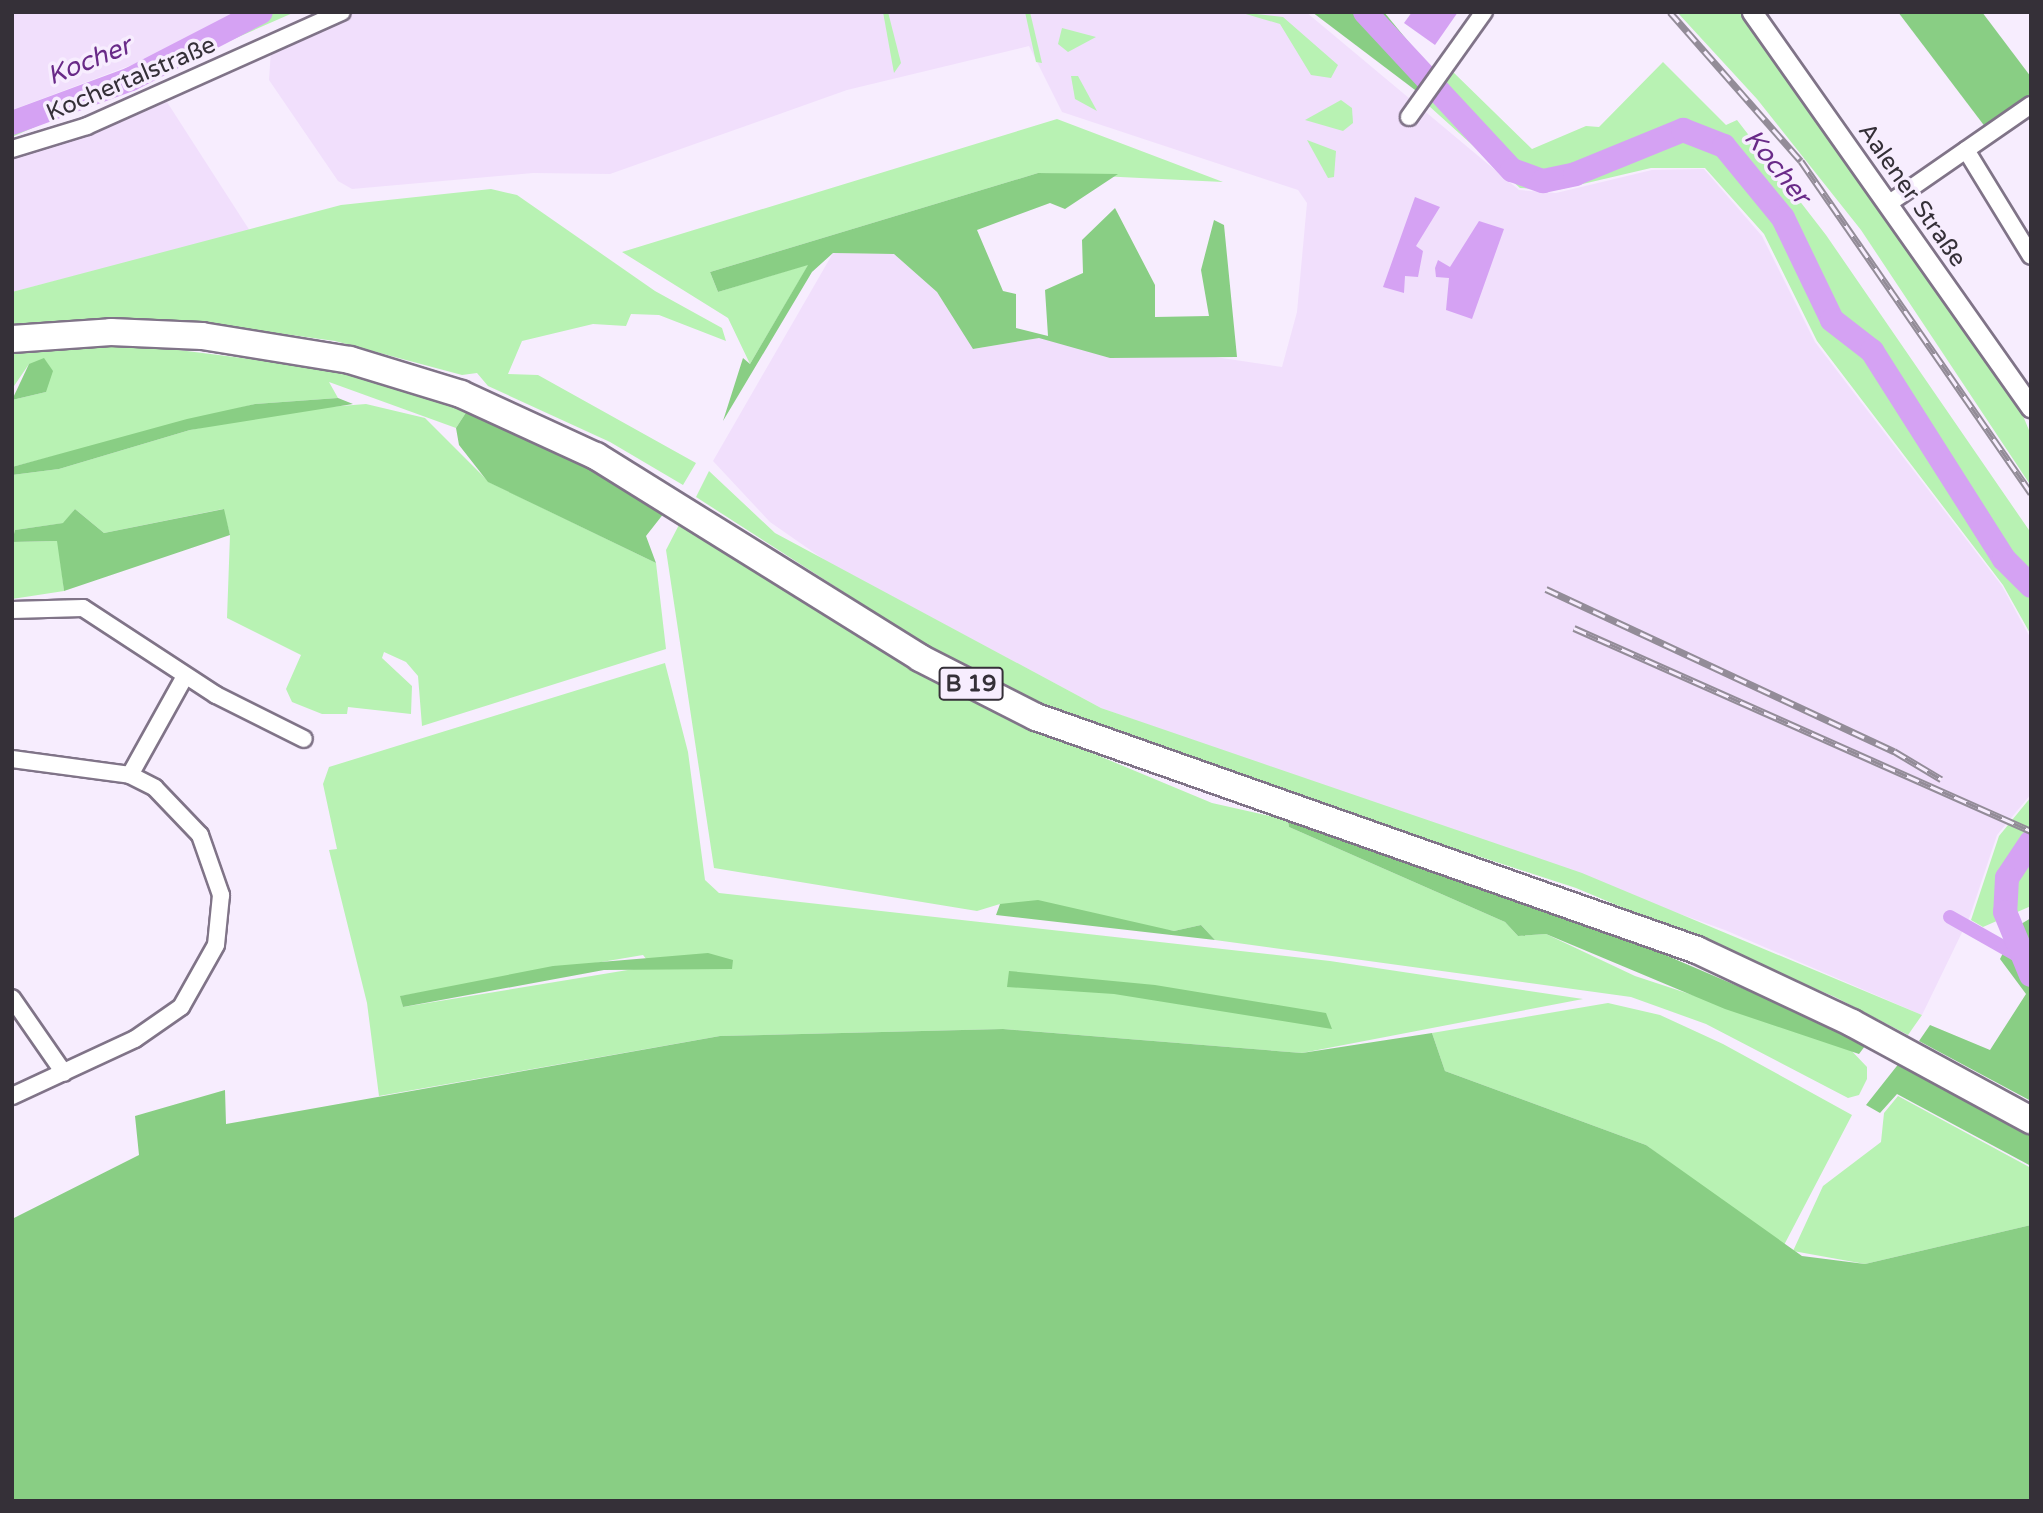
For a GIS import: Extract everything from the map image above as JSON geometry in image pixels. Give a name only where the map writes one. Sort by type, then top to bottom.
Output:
[{"type":"highway","name":"B 19","points":[[12,339],[111,332],[202,336],[350,360],[449,390],[596,456],[920,657],[1036,718],[1697,950],[1874,1034],[2031,1120]]},
{"type":"street","name":"Kochertalstraße","points":[[12,149],[87,126],[342,12]]},
{"type":"street","points":[[1409,117],[1484,12]]},
{"type":"street","name":"Aalener Straße","points":[[1760,15],[1888,204],[2031,407]]},
{"type":"street","points":[[1888,204],[2031,105]]},
{"type":"street","points":[[1966,150],[2031,256]]},
{"type":"street","points":[[12,610],[83,608],[185,676],[304,738]]},
{"type":"street","points":[[130,775],[185,676]]},
{"type":"street","points":[[12,759],[130,775],[178,807],[200,835],[221,895],[216,945],[181,1007],[135,1039],[12,1096]]},
{"type":"street","points":[[12,998],[64,1073]]},
{"type":"shaded area","points":[[12,12],[254,12],[219,32],[12,110]]},
{"type":"shaded area","points":[[353,12],[1306,12],[1519,190],[1556,193],[1652,170],[1704,169],[1762,236],[1815,342],[2002,586],[2031,639],[2031,794],[1997,835],[1970,916],[1922,1015],[1725,930],[1101,708],[826,561],[770,522],[713,461],[833,253],[894,254],[937,292],[974,349],[1061,334],[1282,367],[1297,312],[1307,203],[1298,190],[1062,112],[1029,46],[847,90],[610,174],[533,173],[352,189],[338,181],[269,80],[271,50]]},
{"type":"shaded area","points":[[1412,12],[1458,12],[1435,45],[1404,23]]},
{"type":"shaded area","points":[[167,102],[250,231],[12,292],[12,157]]},
{"type":"shaded area","points":[[1415,197],[1440,207],[1416,246],[1423,251],[1418,277],[1405,276],[1404,293],[1383,287]]},
{"type":"shaded area","points":[[1479,221],[1504,229],[1472,319],[1446,310],[1449,278],[1436,277],[1435,268],[1438,260],[1450,267]]},
{"type":"green space","points":[[254,12],[295,12],[12,137],[12,115],[214,35]]},
{"type":"green space","points":[[883,12],[888,12],[901,63],[894,73]]},
{"type":"green space","points":[[1025,12],[1030,12],[1042,63],[1036,62]]},
{"type":"green space","points":[[1239,12],[1283,17],[1338,65],[1331,78],[1311,75],[1280,24]]},
{"type":"green space","points":[[1312,12],[1384,12],[1430,68],[1419,93]]},
{"type":"green space","points":[[1677,12],[1740,12],[2021,411],[2031,435],[2031,486],[1861,230],[1757,99]]},
{"type":"green space","points":[[1898,12],[1982,12],[2031,77],[2031,98],[1986,128]]},
{"type":"green space","points":[[1062,28],[1096,37],[1068,52],[1058,44]]},
{"type":"green space","points":[[1663,62],[1726,125],[1737,120],[1826,235],[2031,533],[2031,635],[2003,585],[1817,341],[1764,234],[1705,168],[1651,168],[1557,190],[1520,188],[1429,106],[1451,70],[1532,149],[1586,126],[1599,127]]},
{"type":"green space","points":[[1071,76],[1078,76],[1097,111],[1075,99]]},
{"type":"green space","points":[[1341,100],[1352,108],[1353,123],[1343,131],[1305,120]]},
{"type":"green space","points":[[1057,119],[1223,182],[1038,173],[710,272],[718,292],[809,264],[750,364],[728,318],[622,252]]},
{"type":"green space","points":[[1307,140],[1336,151],[1334,177],[1328,178]]},
{"type":"green space","points":[[1038,173],[1118,174],[1065,209],[1050,203],[977,230],[1003,291],[1016,294],[1016,328],[1048,336],[1045,290],[1083,273],[1082,240],[1115,208],[1155,285],[1155,317],[1209,316],[1201,270],[1214,220],[1224,225],[1237,357],[1110,358],[1039,338],[973,349],[937,292],[894,254],[833,253],[812,272],[723,421],[743,358],[750,364],[808,265],[718,292],[710,272]]},
{"type":"green space","points":[[491,189],[517,195],[655,291],[722,328],[726,341],[659,315],[631,314],[626,326],[593,324],[522,341],[508,374],[538,375],[696,463],[683,485],[610,442],[488,386],[477,373],[462,375],[335,341],[209,324],[114,318],[12,325],[12,292],[341,205]]},
{"type":"green space","points":[[147,346],[354,372],[467,411],[456,428],[329,382],[338,398],[255,404],[12,467],[12,400],[46,392],[29,364],[12,389],[12,349]]},
{"type":"green space","points":[[44,358],[53,371],[46,392],[12,400],[29,364]]},
{"type":"green space","points":[[338,398],[353,404],[190,430],[59,469],[12,475],[12,467],[187,419],[255,404]]},
{"type":"green space","points":[[366,404],[425,418],[489,482],[656,563],[666,649],[422,726],[418,676],[406,662],[384,652],[382,658],[412,686],[411,714],[348,707],[347,714],[322,714],[292,702],[286,689],[301,655],[227,618],[230,535],[223,509],[104,533],[75,509],[64,523],[15,530],[13,542],[58,541],[64,591],[12,599],[12,475],[59,469],[190,430],[290,410]]},
{"type":"green space","points":[[467,411],[533,435],[668,508],[646,536],[656,563],[488,482],[459,445],[456,428]]},
{"type":"green space","points":[[709,471],[775,533],[1101,708],[1582,873],[1922,1015],[1908,1035],[1835,997],[1576,888],[1281,792],[1047,707],[940,654],[696,497]]},
{"type":"green space","points":[[75,509],[104,533],[224,509],[230,535],[64,591],[57,541],[12,542],[15,530],[63,523]]},
{"type":"green space","points":[[682,519],[1032,728],[1212,803],[1288,820],[1289,827],[1505,922],[1518,936],[1546,934],[1635,976],[1847,1046],[1867,1067],[1867,1079],[1859,1095],[1848,1098],[1706,1024],[1631,997],[1215,940],[1201,925],[1174,931],[1000,904],[977,911],[714,868],[666,550]]},
{"type":"green space","points":[[665,663],[688,752],[705,880],[719,893],[1330,961],[1583,999],[1302,1053],[1003,1029],[720,1036],[379,1096],[367,1003],[329,850],[337,849],[323,784],[329,767]],"holes":[[[643,955],[652,966],[403,1007],[401,996]]]},
{"type":"green space","points":[[2031,797],[2031,906],[1983,927],[1971,920],[1999,836]]},
{"type":"green space","points":[[1288,820],[1414,857],[1656,951],[1852,1035],[1865,1046],[1859,1054],[1725,1009],[1546,934],[1518,936],[1505,922],[1289,827]]},
{"type":"green space","points":[[1038,900],[1174,931],[1201,925],[1215,940],[996,915],[1000,904]]},
{"type":"green space","points":[[2031,918],[2031,1101],[1919,1041],[1930,1025],[1990,1050],[2026,994],[2000,959],[2016,927]]},
{"type":"green space","points":[[708,953],[733,960],[732,969],[604,970],[403,1007],[400,996],[553,966]]},
{"type":"green space","points":[[1009,971],[1155,985],[1326,1013],[1332,1029],[1114,994],[1007,987]]},
{"type":"green space","points":[[1608,1003],[1660,1015],[1723,1044],[1852,1115],[1783,1247],[1646,1145],[1445,1071],[1432,1033]]},
{"type":"green space","points":[[1003,1029],[1302,1053],[1432,1033],[1445,1071],[1646,1145],[1802,1256],[1865,1264],[2031,1225],[2031,1501],[12,1501],[12,1219],[139,1155],[135,1116],[225,1090],[226,1124],[720,1036]]},
{"type":"green space","points":[[1900,1062],[2031,1130],[2031,1166],[1897,1094],[1880,1113],[1866,1105]]},
{"type":"green space","points":[[1898,1096],[2031,1168],[2031,1225],[1865,1264],[1793,1251],[1823,1186],[1881,1142],[1884,1113]]},
{"type":"waterway","name":"Kocher","points":[[12,123],[131,79],[261,12]]},
{"type":"waterway","name":"Kocher","points":[[1365,12],[1512,170],[1543,181],[1575,174],[1683,130],[1724,146],[1783,218],[1832,320],[1872,351],[2004,559],[2031,586]]},
{"type":"waterway","points":[[1440,106],[1442,98]]},
{"type":"waterway","points":[[2031,842],[2007,878],[2005,912],[2031,975]]},
{"type":"waterway","points":[[1950,917],[2019,956]]},
{"type":"railway","points":[[1670,12],[1801,161],[2031,493]]},
{"type":"railway","points":[[1546,589],[1894,751],[1941,779]]},
{"type":"railway","points":[[1574,628],[2031,831]]}]
